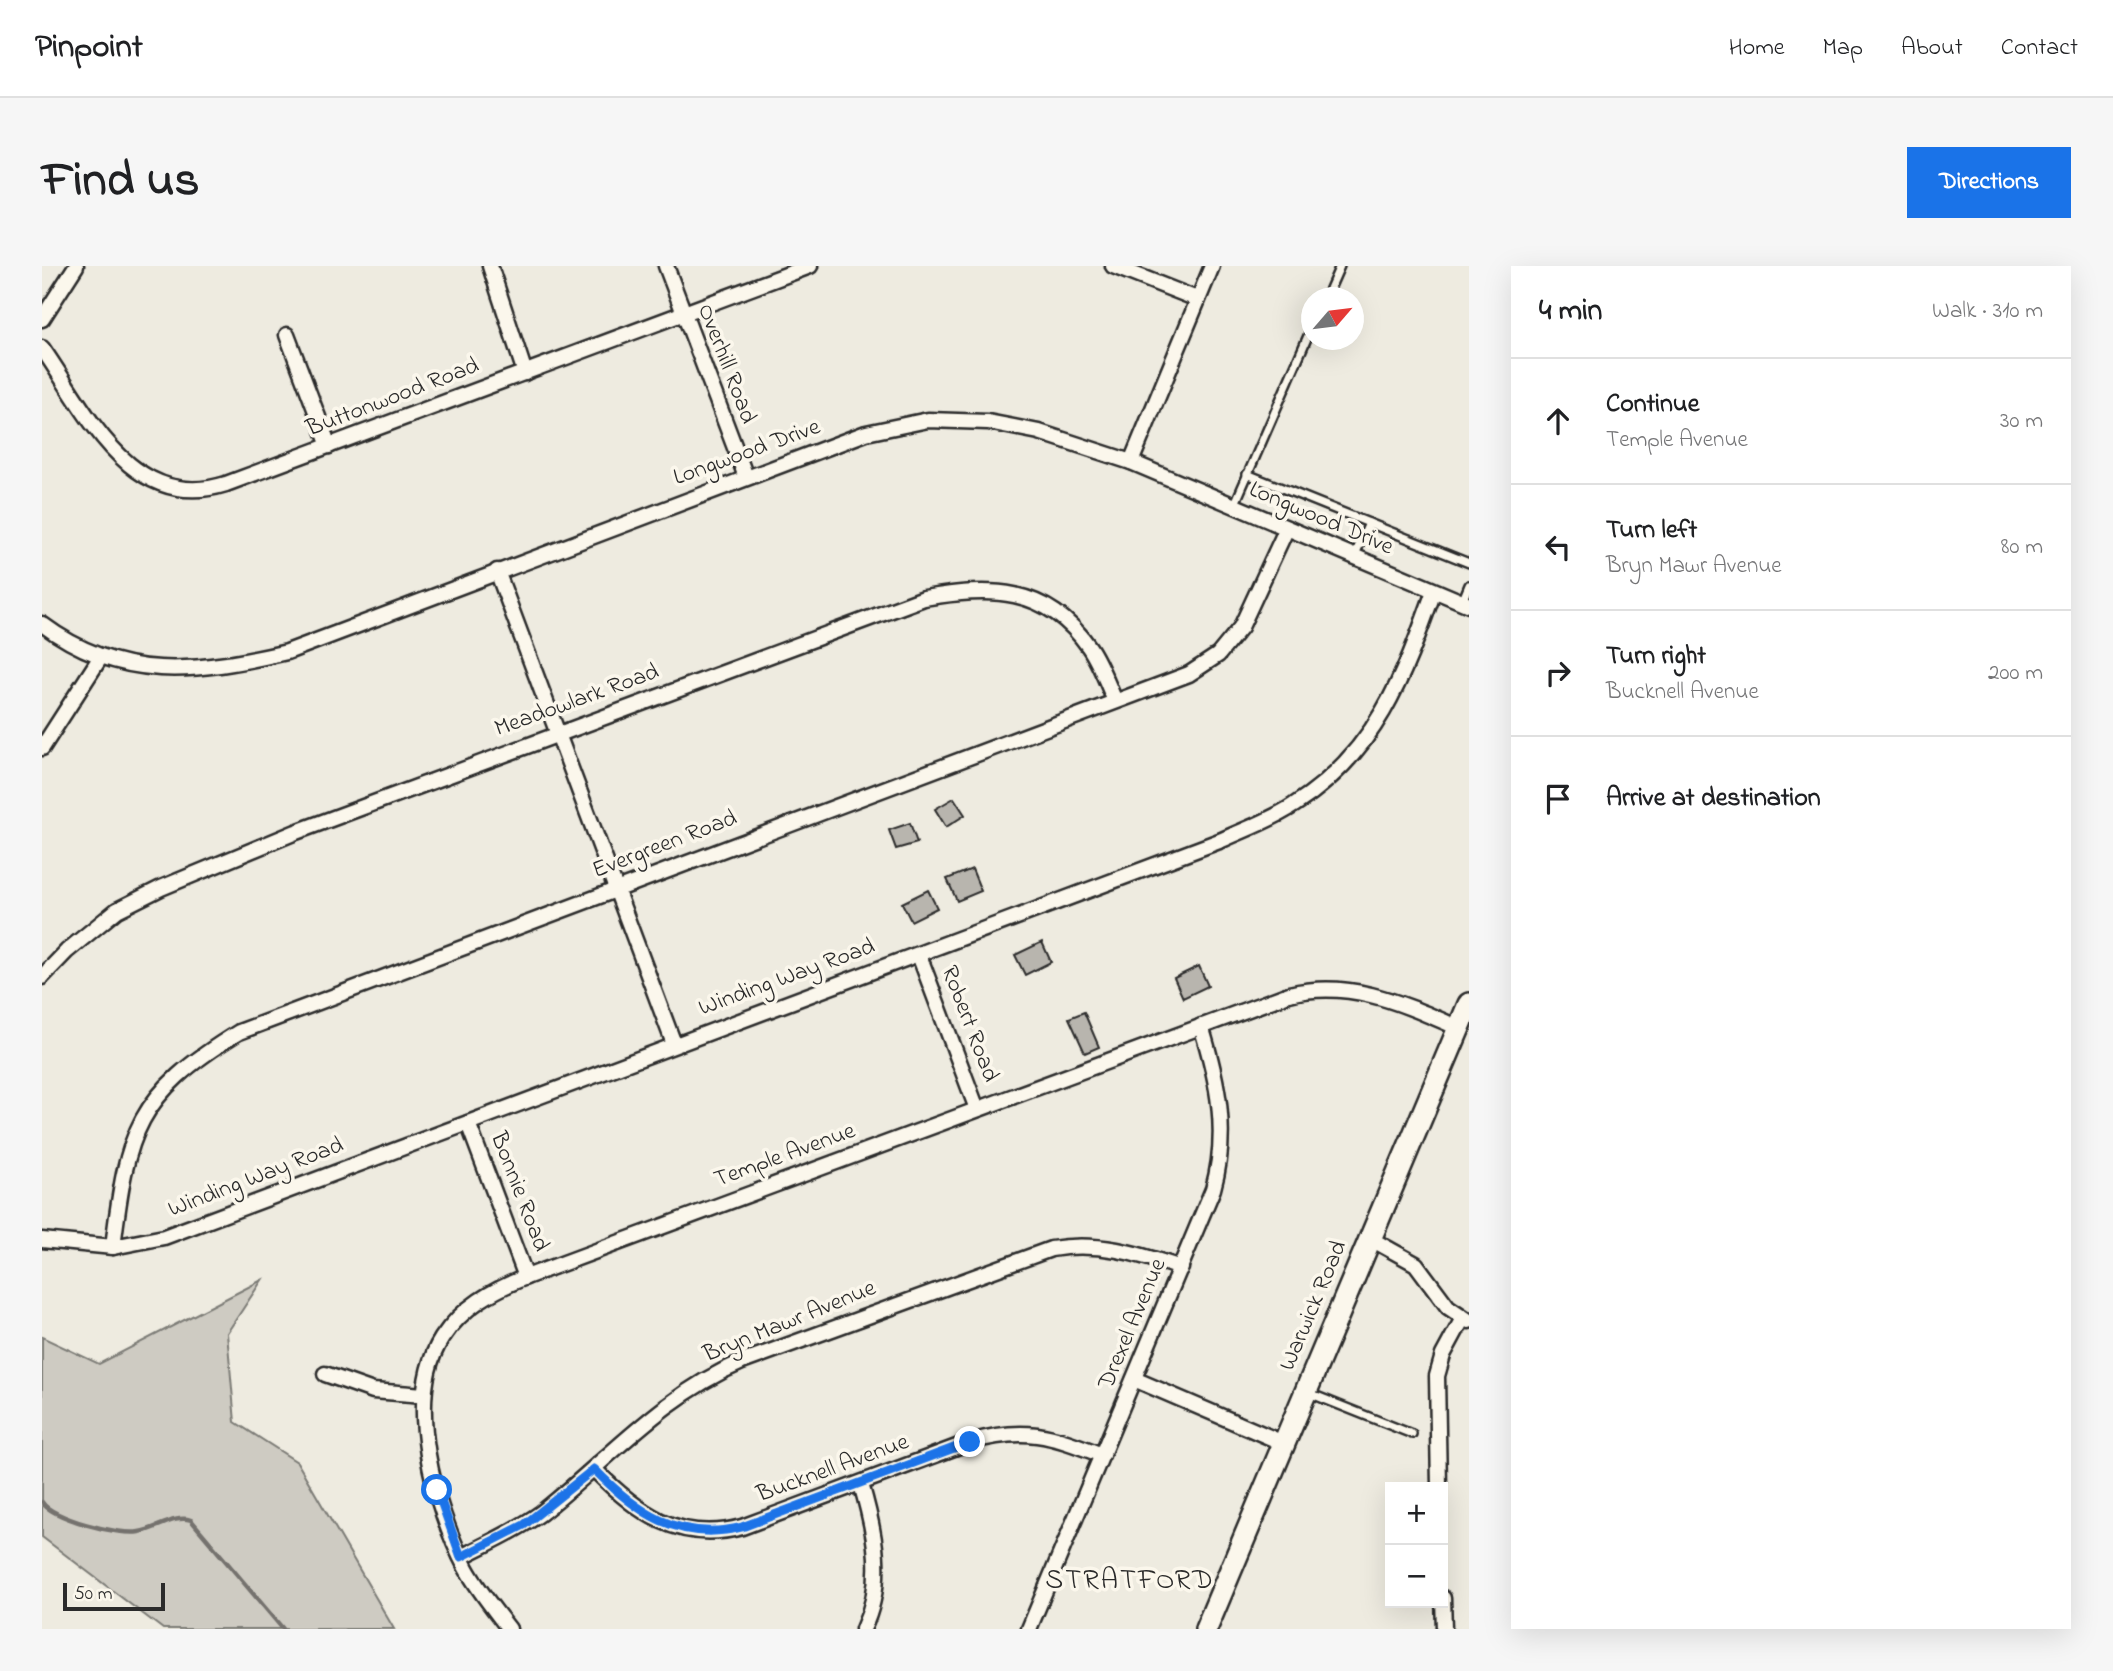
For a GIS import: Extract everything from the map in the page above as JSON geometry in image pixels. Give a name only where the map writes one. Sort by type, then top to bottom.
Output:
[{"type":"street","points":[[42,319],[76,266]]},
{"type":"street","points":[[490,266],[524,373]]},
{"type":"street","name":"Overhill Road","points":[[666,266],[746,477]]},
{"type":"street","name":"Buttonwood Road","points":[[42,348],[116,453],[134,471],[158,483],[186,489],[212,488],[810,266]]},
{"type":"street","points":[[1113,266],[1197,299]]},
{"type":"street","points":[[1131,462],[1212,266]]},
{"type":"street","points":[[287,335],[329,446]]},
{"type":"street","name":"Longwood Drive","points":[[42,624],[100,658],[146,669],[180,670],[237,664],[287,652],[866,433],[928,420],[988,422],[1039,432],[1131,462],[1465,604]]},
{"type":"street","name":"Evergreen Road","points":[[113,1247],[129,1151],[145,1112],[166,1084],[198,1057],[239,1032],[294,1009],[1189,674],[1218,655],[1241,627],[1286,530]]},
{"type":"street","points":[[497,571],[674,1044]]},
{"type":"street","name":"Meadowlark Road","points":[[42,977],[67,951],[117,910],[161,888],[296,832],[557,732],[923,598],[974,590],[1002,591],[1037,602],[1066,621],[1089,647],[1115,701]]},
{"type":"street","name":"Winding Way Road","points":[[42,1240],[113,1247],[164,1237],[1222,840],[1297,804],[1344,765],[1380,718],[1404,676],[1434,591]]},
{"type":"street","points":[[42,748],[100,658]]},
{"type":"street","name":"Robert Road","points":[[919,955],[976,1109]]},
{"type":"street","name":"Temple Avenue","points":[[509,1629],[480,1590],[461,1557],[433,1475],[424,1395],[432,1356],[454,1323],[482,1298],[526,1276],[1289,994],[1329,989],[1381,996],[1459,1028]]},
{"type":"street","name":"Warwick Road","points":[[1206,1629],[1469,1004]]},
{"type":"street","name":"Drexel Avenue","points":[[1029,1629],[1207,1208],[1221,1156],[1221,1109],[1201,1026]]},
{"type":"street","name":"Bonnie Road","points":[[468,1123],[526,1276]]},
{"type":"street","points":[[1371,1239],[1416,1264],[1448,1307],[1466,1319],[1443,1355],[1437,1376],[1439,1482]]},
{"type":"street","name":"Bryn Mawr Avenue","points":[[461,1557],[524,1525],[671,1402],[719,1372],[1034,1253],[1067,1246],[1096,1245],[1181,1268]]},
{"type":"street","points":[[325,1374],[373,1391],[424,1395]]},
{"type":"street","points":[[1134,1379],[1283,1443]]},
{"type":"street","name":"Bucknell Avenue","points":[[594,1469],[626,1501],[651,1518],[664,1525],[698,1532],[742,1527],[970,1442],[1002,1433],[1043,1434],[1102,1455]]},
{"type":"street","points":[[861,1484],[870,1517],[877,1567],[874,1602],[863,1629]]},
{"type":"street","points":[[1443,1608],[1444,1629]]},
{"type":"lane","points":[[1331,287],[1340,266]]},
{"type":"lane","points":[[1234,506],[1302,350]]},
{"type":"lane","points":[[1247,474],[1469,563]]},
{"type":"lane","points":[[1354,557],[1369,523]]},
{"type":"lane","points":[[1465,604],[1469,584]]},
{"type":"lane","points":[[1305,1392],[1412,1434]]},
{"type":"shaded area","points":[[262,1280],[227,1333],[235,1422],[297,1462],[394,1629],[163,1629],[42,1537],[42,1337],[99,1364]]},
{"type":"building","points":[[954,798],[965,815],[946,827],[935,809]]},
{"type":"building","points":[[910,823],[917,843],[896,849],[889,830]]},
{"type":"building","points":[[972,869],[981,891],[957,901],[947,879]]},
{"type":"building","points":[[928,890],[937,908],[911,921],[902,903]]},
{"type":"building","points":[[1042,942],[1051,962],[1025,975],[1015,955]]},
{"type":"building","points":[[1199,966],[1208,986],[1183,998],[1174,978]]},
{"type":"building","points":[[1084,1012],[1099,1047],[1085,1053],[1069,1018]]},
{"type":"waterway","points":[[42,1502],[71,1520],[129,1533],[145,1531],[179,1519],[191,1520],[283,1629]]},
{"type":"district","name":"STRATFORD","points":[[1130,1581]]},
{"type":"route","points":[[437,1490],[461,1557],[524,1525],[594,1469],[626,1501],[664,1525],[698,1532],[713,1532],[742,1527],[970,1442]]}]
